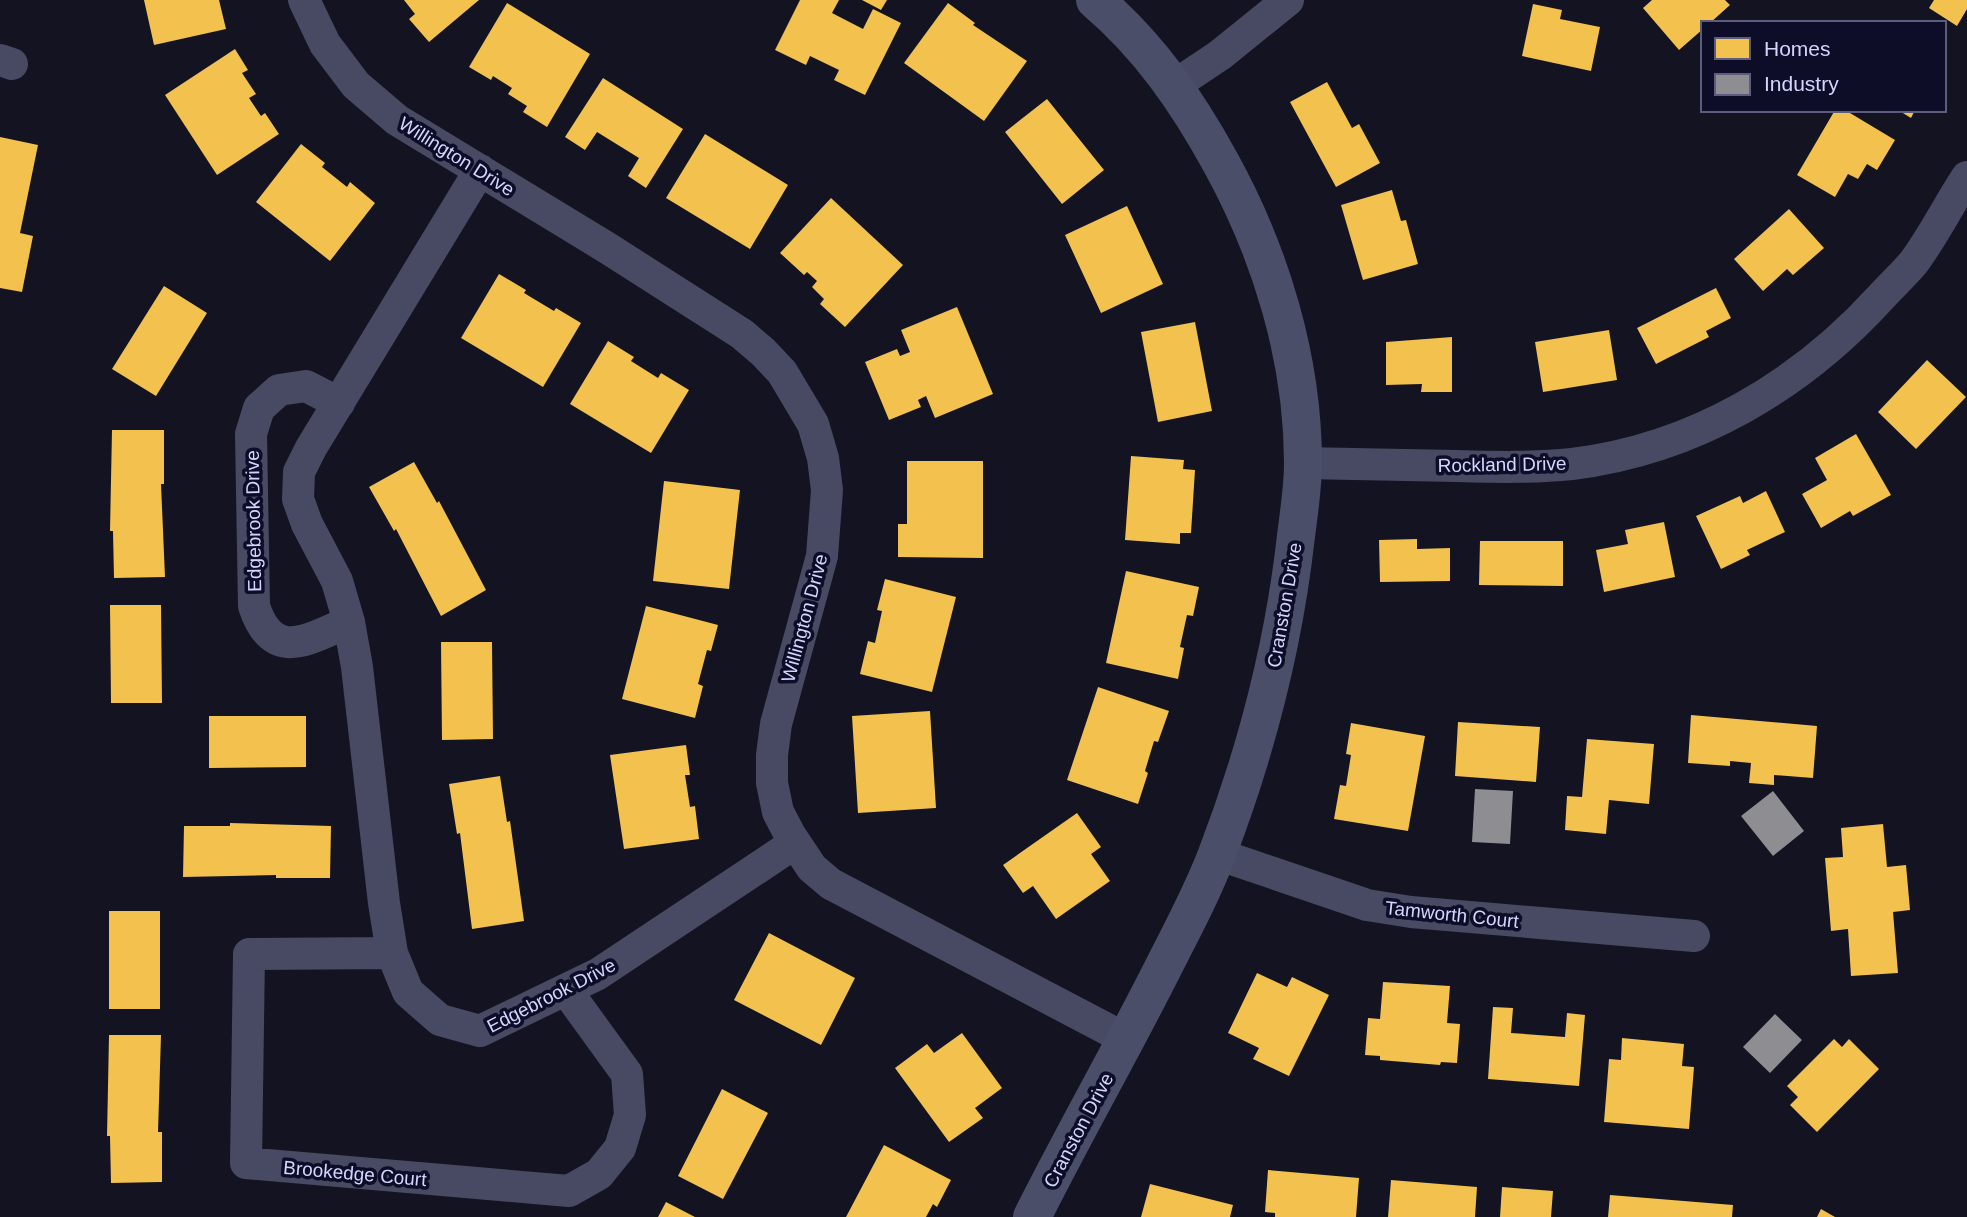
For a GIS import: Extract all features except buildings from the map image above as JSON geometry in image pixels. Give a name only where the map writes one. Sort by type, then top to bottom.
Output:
[{"type":"street","name":"Willington Drive","points":[[304,0],[325,44],[356,85],[397,120],[742,334],[782,372],[813,424],[823,458],[827,490],[822,556],[776,724],[772,783],[778,812],[811,868],[831,884],[1126,1038]]},
{"type":"street","name":"Cranston Drive","points":[[1032,1217],[1184,928],[1217,854],[1258,726],[1282,632],[1292,569],[1303,463],[1293,365],[1282,311],[1251,221],[1202,127],[1175,85],[1142,44],[1096,0]]},
{"type":"street","points":[[1175,85],[1220,55],[1288,0]]},
{"type":"street","name":"Edgebrook Drive","points":[[480,170],[299,472],[298,499],[307,524],[337,581],[349,622],[357,667],[384,903],[392,953],[408,992],[440,1020],[480,1031],[598,974],[795,843]]},
{"type":"street","name":"Rockland Drive","points":[[1303,463],[1529,467],[1573,464],[1645,449],[1696,432],[1745,408],[1828,350],[1914,261],[1967,177]]},
{"type":"street","name":"Edgebrook Drive","points":[[339,403],[306,386],[279,390],[259,408],[251,434],[254,606],[260,626],[276,640],[297,643],[349,622]]},
{"type":"street","name":"Tamworth Court","points":[[1217,854],[1333,894],[1410,912],[1694,936]]},
{"type":"street","name":"Brookedge Court","points":[[392,953],[249,954],[246,1163],[569,1191],[599,1174],[620,1148],[630,1115],[627,1074],[566,990]]}]
